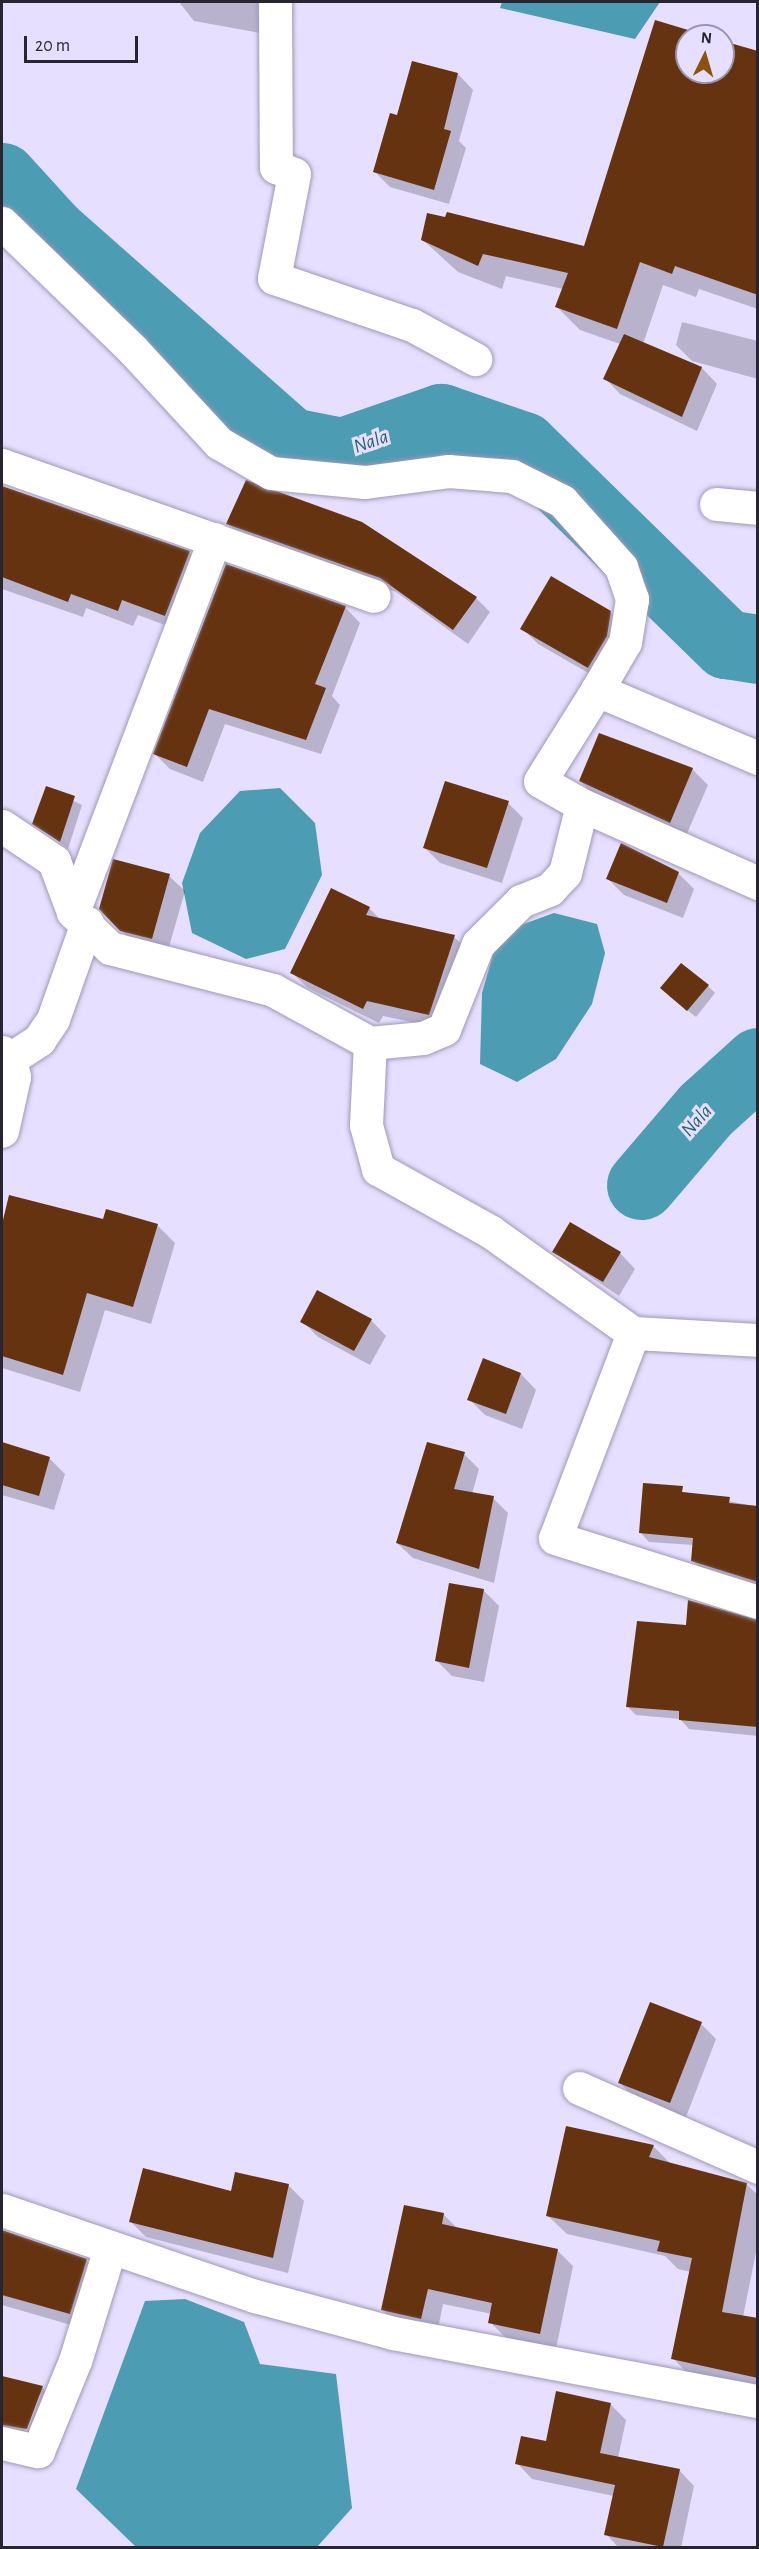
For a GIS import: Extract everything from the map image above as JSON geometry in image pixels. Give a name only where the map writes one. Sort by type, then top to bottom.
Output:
[{"type":"street","points":[[275,2],[276,167],[294,174],[274,278],[412,325],[475,359]]},
{"type":"street","points":[[2,223],[132,349],[219,443],[271,472],[365,482],[448,471],[512,477],[562,501],[621,567],[632,599],[625,642],[540,781],[582,805],[758,883]]},
{"type":"street","points":[[2,465],[374,596]]},
{"type":"street","points":[[716,504],[758,508]]},
{"type":"street","points":[[2,1131],[14,1077],[6,1055],[39,1040],[50,1025],[80,918],[215,539]]},
{"type":"street","points":[[597,690],[758,758]]},
{"type":"street","points":[[2,826],[54,861],[80,918],[110,948],[273,990],[370,1043],[423,1038],[444,1029],[478,944],[521,901],[550,888],[565,873],[582,805]]},
{"type":"street","points":[[370,1043],[366,1125],[378,1169],[491,1232],[633,1333],[758,1340]]},
{"type":"street","points":[[633,1333],[555,1538],[758,1602]]},
{"type":"street","points":[[579,2088],[758,2167]]},
{"type":"street","points":[[2,2210],[110,2248],[393,2332],[758,2401]]},
{"type":"street","points":[[2,2442],[38,2451],[75,2361],[110,2248]]},
{"type":"water","points":[[502,2],[660,2],[635,39],[500,8]]},
{"type":"water","points":[[280,788],[315,823],[322,875],[285,949],[246,959],[192,933],[182,883],[200,833],[240,791]]},
{"type":"water","points":[[554,913],[597,924],[605,953],[592,1004],[556,1059],[517,1082],[480,1064],[482,993],[499,933]]},
{"type":"water","points":[[185,2299],[244,2322],[260,2364],[336,2374],[352,2508],[317,2547],[136,2547],[76,2489],[145,2301]]},
{"type":"building","points":[[655,20],[675,26],[675,84],[735,84],[735,44],[758,51],[758,295],[675,266],[672,274],[640,262],[617,329],[555,307],[568,273],[483,254],[478,266],[421,240],[427,213],[445,217],[447,212],[584,246]]},
{"type":"building","points":[[412,61],[458,73],[444,129],[451,131],[434,190],[373,172],[390,113],[397,115]]},
{"type":"building","points":[[624,334],[702,367],[682,417],[603,379]]},
{"type":"building","points":[[246,480],[362,522],[477,597],[453,630],[380,578],[226,524]]},
{"type":"building","points":[[2,486],[190,551],[165,616],[122,600],[118,611],[71,594],[68,602],[2,577]]},
{"type":"building","points":[[226,564],[346,606],[315,684],[326,688],[306,740],[209,709],[187,767],[153,754]]},
{"type":"building","points":[[551,576],[611,611],[607,636],[588,668],[520,629]]},
{"type":"building","points":[[599,733],[693,768],[670,823],[579,781]]},
{"type":"building","points":[[445,781],[509,801],[487,868],[423,848]]},
{"type":"building","points":[[46,786],[75,796],[60,842],[32,824]]},
{"type":"building","points":[[621,843],[679,872],[667,903],[606,879]]},
{"type":"building","points":[[113,859],[170,874],[152,939],[120,931],[99,909]]},
{"type":"building","points":[[331,888],[370,907],[366,915],[455,935],[429,1015],[367,1001],[363,1009],[290,973]]},
{"type":"building","points":[[681,963],[709,985],[687,1011],[660,988]]},
{"type":"building","points":[[9,1195],[103,1219],[106,1209],[158,1224],[133,1307],[87,1293],[63,1375],[2,1356],[2,1224]]},
{"type":"building","points":[[570,1222],[621,1252],[603,1282],[552,1252]]},
{"type":"building","points":[[317,1290],[372,1319],[354,1351],[300,1322]]},
{"type":"building","points":[[483,1358],[521,1373],[506,1414],[467,1400]]},
{"type":"building","points":[[2,1442],[50,1457],[39,1496],[2,1485]]},
{"type":"building","points":[[427,1442],[465,1452],[454,1489],[494,1496],[479,1569],[396,1543]]},
{"type":"building","points":[[643,1483],[683,1486],[682,1492],[730,1497],[729,1503],[758,1506],[758,1582],[691,1561],[693,1538],[639,1533]]},
{"type":"building","points":[[449,1583],[484,1589],[469,1668],[435,1661]]},
{"type":"building","points":[[688,1600],[758,1620],[758,1727],[679,1720],[679,1711],[626,1707],[637,1621],[686,1625]]},
{"type":"building","points":[[650,2002],[702,2022],[670,2103],[618,2083]]},
{"type":"building","points":[[566,2126],[654,2145],[649,2157],[747,2183],[722,2312],[758,2318],[758,2378],[671,2359],[692,2258],[657,2251],[660,2241],[546,2216]]},
{"type":"building","points":[[143,2168],[231,2191],[235,2172],[289,2184],[273,2258],[129,2222]]},
{"type":"building","points":[[404,2205],[444,2213],[442,2224],[558,2249],[540,2334],[488,2323],[492,2303],[428,2289],[421,2319],[381,2310]]},
{"type":"building","points":[[2,2230],[87,2259],[70,2314],[2,2295]]},
{"type":"building","points":[[2,2376],[43,2386],[27,2429],[2,2425]]},
{"type":"building","points":[[556,2391],[611,2403],[600,2453],[680,2469],[663,2547],[604,2535],[615,2485],[515,2464],[521,2436],[546,2441]]},
{"type":"waterway","name":"Nala","points":[[2,177],[52,232],[290,442],[342,452],[441,418],[523,446],[726,644],[758,649]]},
{"type":"waterway","name":"Nala","points":[[641,1185],[706,1109],[758,1062]]}]
